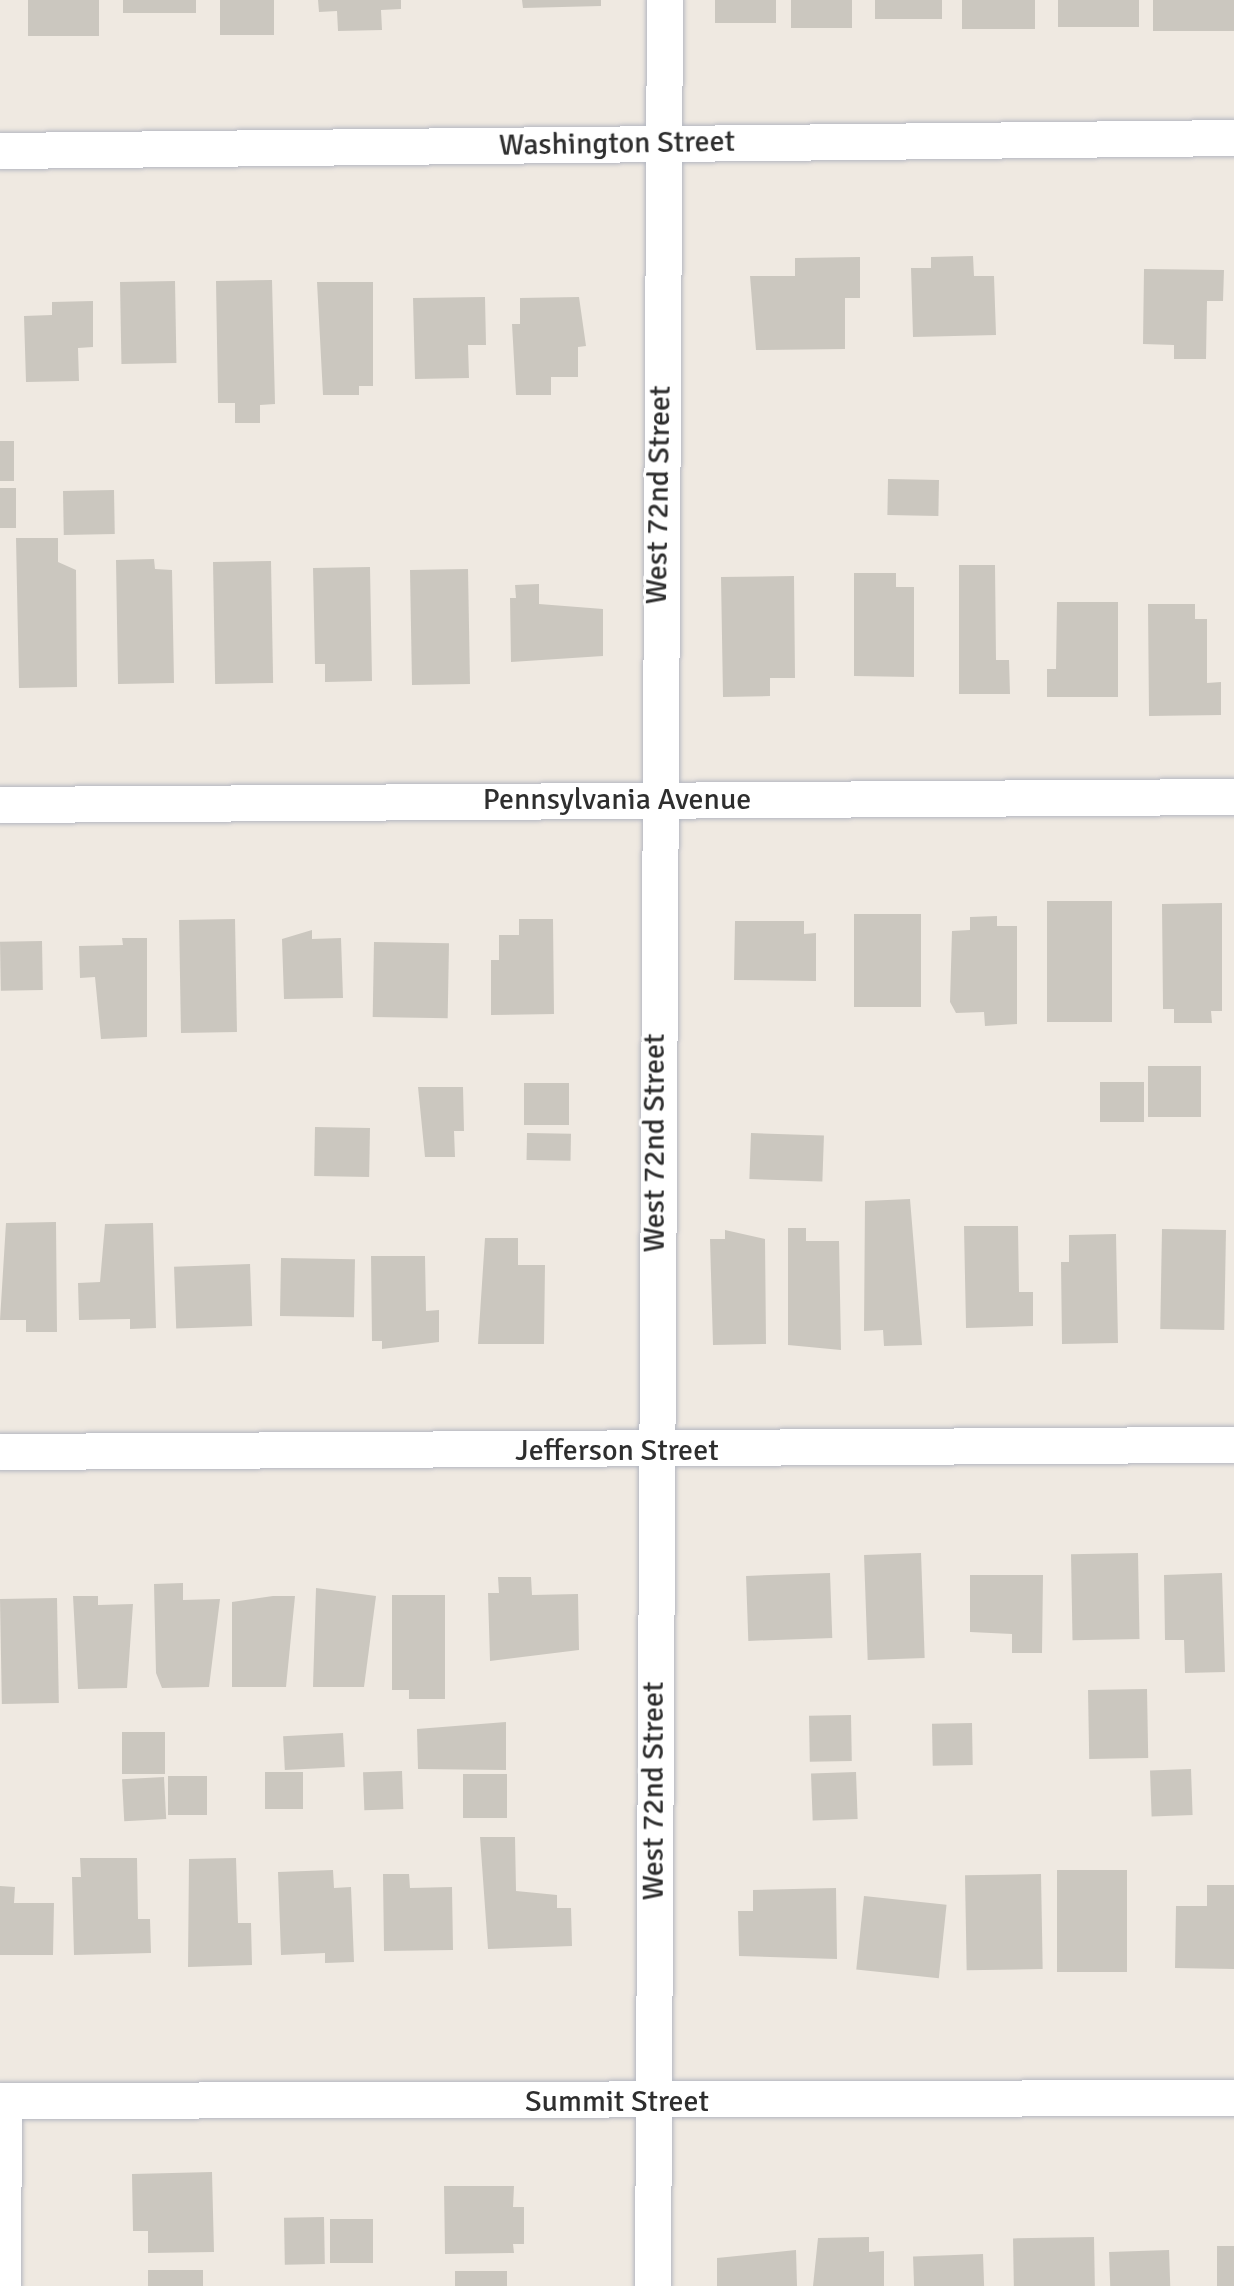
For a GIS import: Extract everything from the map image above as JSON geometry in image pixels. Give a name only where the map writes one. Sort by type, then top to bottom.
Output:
[{"type":"street","name":"West 72nd Street","points":[[653,2286],[655,800],[665,0]]},
{"type":"street","name":"Washington Street","points":[[0,151],[1234,138]]},
{"type":"street","name":"Pennsylvania Avenue","points":[[0,805],[1234,797]]},
{"type":"street","name":"Jefferson Street","points":[[0,1452],[654,1451],[1234,1445]]},
{"type":"street","name":"Summit Street","points":[[2,2101],[654,2103],[1234,2098]]},
{"type":"street","points":[[2,2101],[3,2286]]},
{"type":"building","points":[[28,0],[99,0],[99,36],[28,36]]},
{"type":"building","points":[[123,0],[196,0],[196,13],[123,13]]},
{"type":"building","points":[[220,0],[274,0],[274,35],[220,35]]},
{"type":"building","points":[[318,0],[401,0],[401,9],[381,10],[382,30],[338,31],[337,11],[319,12]]},
{"type":"building","points":[[522,0],[601,0],[601,6],[523,8]]},
{"type":"building","points":[[715,0],[776,0],[776,23],[715,23]]},
{"type":"building","points":[[791,0],[852,0],[852,28],[791,28]]},
{"type":"building","points":[[875,0],[942,0],[942,19],[875,19]]},
{"type":"building","points":[[962,0],[1035,0],[1035,29],[962,29]]},
{"type":"building","points":[[1058,0],[1139,0],[1139,27],[1058,27]]},
{"type":"building","points":[[1153,0],[1234,0],[1234,31],[1153,31]]},
{"type":"building","points":[[973,256],[974,276],[994,276],[996,335],[913,337],[911,268],[931,268],[931,257]]},
{"type":"building","points":[[860,257],[860,298],[845,298],[845,349],[756,350],[750,276],[795,276],[795,258]]},
{"type":"building","points":[[1144,269],[1224,270],[1223,301],[1207,301],[1206,359],[1174,359],[1174,345],[1143,344]]},
{"type":"building","points":[[272,280],[275,404],[260,405],[260,423],[235,423],[235,403],[218,403],[216,281]]},
{"type":"building","points":[[175,281],[176,363],[121,364],[120,282]]},
{"type":"building","points":[[317,282],[373,282],[373,386],[359,386],[359,395],[323,395]]},
{"type":"building","points":[[485,297],[486,345],[468,345],[469,378],[415,379],[413,298]]},
{"type":"building","points":[[579,297],[586,346],[578,347],[578,377],[551,377],[551,395],[516,395],[512,324],[520,324],[520,298]]},
{"type":"building","points":[[93,301],[93,347],[78,348],[79,381],[26,382],[24,316],[52,315],[52,302]]},
{"type":"building","points":[[0,441],[14,441],[14,481],[0,481]]},
{"type":"building","points":[[888,479],[939,480],[938,516],[887,515]]},
{"type":"building","points":[[0,488],[16,488],[16,528],[0,528]]},
{"type":"building","points":[[114,490],[115,534],[64,535],[63,491]]},
{"type":"building","points":[[16,538],[58,538],[58,562],[76,570],[77,687],[19,688]]},
{"type":"building","points":[[154,559],[155,569],[172,570],[174,683],[118,684],[116,560]]},
{"type":"building","points":[[271,561],[273,683],[215,684],[213,562]]},
{"type":"building","points":[[959,565],[995,565],[996,660],[1009,660],[1010,694],[959,694]]},
{"type":"building","points":[[370,567],[372,681],[325,682],[325,664],[315,664],[313,568]]},
{"type":"building","points":[[468,569],[470,684],[412,685],[410,570]]},
{"type":"building","points":[[854,573],[896,573],[896,587],[914,587],[914,677],[854,676]]},
{"type":"building","points":[[794,576],[795,678],[770,678],[770,696],[723,697],[721,577]]},
{"type":"building","points":[[539,584],[539,604],[603,609],[603,656],[511,662],[510,598],[516,598],[515,585]]},
{"type":"building","points":[[1057,602],[1118,602],[1118,697],[1047,697],[1047,669],[1056,669]]},
{"type":"building","points":[[1148,604],[1195,604],[1195,619],[1207,619],[1207,683],[1221,682],[1221,715],[1149,716]]},
{"type":"building","points":[[1047,901],[1112,901],[1112,1022],[1047,1022]]},
{"type":"building","points":[[1222,903],[1222,1011],[1211,1011],[1212,1023],[1174,1023],[1174,1009],[1163,1009],[1162,904]]},
{"type":"building","points":[[854,914],[921,914],[921,1007],[854,1007]]},
{"type":"building","points":[[997,916],[997,926],[1017,926],[1017,1024],[985,1026],[984,1012],[956,1013],[950,1002],[952,931],[970,930],[970,917]]},
{"type":"building","points":[[235,919],[237,1032],[181,1033],[179,920]]},
{"type":"building","points":[[519,919],[553,919],[554,1014],[491,1015],[491,960],[499,960],[499,935],[519,935]]},
{"type":"building","points":[[735,921],[804,921],[804,934],[816,933],[816,981],[734,980]]},
{"type":"building","points":[[312,930],[312,939],[341,938],[343,998],[284,999],[282,939]]},
{"type":"building","points":[[122,938],[147,938],[147,1037],[101,1039],[95,977],[80,978],[79,946],[123,945]]},
{"type":"building","points":[[42,941],[43,990],[1,991],[0,942]]},
{"type":"building","points":[[374,942],[449,943],[448,1018],[373,1017]]},
{"type":"building","points":[[1148,1066],[1201,1066],[1201,1117],[1148,1117]]},
{"type":"building","points":[[1100,1082],[1144,1082],[1144,1122],[1100,1122]]},
{"type":"building","points":[[524,1083],[569,1083],[569,1125],[524,1125]]},
{"type":"building","points":[[418,1087],[463,1087],[464,1131],[454,1131],[455,1157],[425,1157]]},
{"type":"building","points":[[315,1127],[370,1128],[369,1177],[314,1176]]},
{"type":"building","points":[[527,1133],[571,1134],[571,1161],[527,1160]]},
{"type":"building","points":[[751,1133],[824,1136],[822,1182],[749,1179]]},
{"type":"building","points":[[910,1199],[922,1345],[884,1346],[883,1330],[864,1331],[865,1201]]},
{"type":"building","points":[[56,1222],[57,1332],[26,1332],[26,1320],[0,1320],[6,1223]]},
{"type":"building","points":[[153,1223],[156,1328],[130,1329],[130,1319],[79,1320],[78,1283],[100,1282],[105,1224]]},
{"type":"building","points":[[964,1226],[1018,1226],[1019,1292],[1033,1292],[1033,1326],[966,1328]]},
{"type":"building","points":[[788,1228],[806,1228],[806,1241],[839,1241],[841,1350],[788,1345]]},
{"type":"building","points":[[1162,1229],[1226,1230],[1224,1330],[1160,1329]]},
{"type":"building","points":[[725,1230],[765,1239],[766,1344],[713,1345],[710,1239],[725,1239]]},
{"type":"building","points":[[1116,1234],[1118,1343],[1062,1344],[1061,1262],[1069,1262],[1069,1235]]},
{"type":"building","points":[[485,1238],[518,1238],[518,1265],[545,1265],[544,1344],[478,1344]]},
{"type":"building","points":[[371,1256],[425,1256],[426,1311],[439,1310],[439,1342],[382,1349],[382,1341],[372,1341]]},
{"type":"building","points":[[281,1258],[355,1259],[354,1317],[280,1316]]},
{"type":"building","points":[[250,1264],[252,1326],[176,1329],[174,1267]]},
{"type":"building","points":[[921,1553],[925,1658],[868,1660],[864,1555]]},
{"type":"building","points":[[1138,1553],[1140,1639],[1073,1640],[1071,1554]]},
{"type":"building","points":[[830,1573],[832,1638],[748,1641],[746,1576]]},
{"type":"building","points":[[1222,1573],[1225,1672],[1185,1673],[1184,1640],[1165,1640],[1164,1575]]},
{"type":"building","points":[[970,1575],[1043,1575],[1042,1653],[1012,1653],[1012,1634],[970,1632]]},
{"type":"building","points":[[498,1577],[531,1577],[532,1595],[578,1594],[579,1650],[490,1661],[488,1593],[499,1593]]},
{"type":"building","points":[[183,1583],[183,1600],[220,1599],[209,1687],[162,1688],[156,1673],[154,1584]]},
{"type":"building","points":[[316,1588],[376,1596],[364,1687],[313,1687]]},
{"type":"building","points":[[392,1595],[445,1595],[445,1699],[409,1699],[409,1690],[392,1690]]},
{"type":"building","points":[[73,1596],[98,1596],[98,1605],[133,1604],[127,1688],[78,1689]]},
{"type":"building","points":[[295,1596],[286,1687],[232,1687],[232,1602]]},
{"type":"building","points":[[57,1598],[59,1703],[2,1704],[0,1599]]},
{"type":"building","points":[[1147,1689],[1148,1758],[1089,1759],[1088,1690]]},
{"type":"building","points":[[851,1715],[852,1761],[810,1762],[809,1716]]},
{"type":"building","points":[[506,1722],[506,1770],[418,1769],[417,1729]]},
{"type":"building","points":[[972,1723],[973,1765],[933,1766],[932,1724]]},
{"type":"building","points":[[122,1732],[165,1732],[165,1774],[122,1774]]},
{"type":"building","points":[[343,1733],[345,1767],[285,1770],[283,1736]]},
{"type":"building","points":[[1191,1769],[1193,1815],[1152,1816],[1150,1770]]},
{"type":"building","points":[[402,1771],[403,1809],[364,1810],[363,1772]]},
{"type":"building","points":[[265,1772],[303,1772],[303,1809],[265,1809]]},
{"type":"building","points":[[856,1772],[858,1819],[813,1821],[811,1774]]},
{"type":"building","points":[[463,1774],[507,1774],[507,1818],[463,1818]]},
{"type":"building","points":[[168,1776],[207,1776],[207,1815],[168,1815]]},
{"type":"building","points":[[164,1777],[166,1819],[124,1821],[122,1779]]},
{"type":"building","points":[[480,1837],[515,1837],[516,1891],[557,1895],[557,1908],[571,1908],[572,1946],[488,1949]]},
{"type":"building","points":[[80,1858],[137,1858],[138,1919],[150,1919],[151,1953],[74,1955],[72,1877],[81,1877]]},
{"type":"building","points":[[236,1858],[238,1923],[251,1923],[252,1965],[188,1967],[189,1859]]},
{"type":"building","points":[[333,1870],[334,1888],[351,1887],[354,1962],[325,1963],[325,1953],[281,1955],[278,1872]]},
{"type":"building","points":[[1057,1870],[1127,1870],[1127,1972],[1057,1972]]},
{"type":"building","points":[[383,1874],[409,1874],[410,1888],[452,1887],[453,1950],[384,1951]]},
{"type":"building","points":[[1041,1874],[1043,1969],[967,1970],[965,1875]]},
{"type":"building","points":[[1207,1885],[1234,1885],[1234,1969],[1175,1968],[1176,1906],[1207,1906]]},
{"type":"building","points":[[0,1886],[15,1887],[14,1903],[54,1903],[53,1955],[0,1955]]},
{"type":"building","points":[[836,1888],[837,1959],[739,1956],[738,1911],[753,1911],[753,1890]]},
{"type":"building","points":[[864,1896],[947,1905],[939,1978],[856,1970]]},
{"type":"building","points":[[212,2172],[214,2252],[148,2253],[148,2231],[133,2231],[132,2174]]},
{"type":"building","points":[[444,2186],[514,2186],[513,2207],[524,2207],[524,2244],[513,2244],[514,2253],[445,2254]]},
{"type":"building","points":[[324,2217],[325,2264],[285,2265],[284,2218]]},
{"type":"building","points":[[330,2219],[373,2219],[373,2263],[330,2263]]},
{"type":"building","points":[[869,2237],[869,2252],[884,2251],[884,2286],[813,2286],[818,2238]]},
{"type":"building","points":[[1094,2237],[1095,2286],[1014,2286],[1013,2238]]},
{"type":"building","points":[[1217,2246],[1234,2246],[1234,2286],[1217,2286]]},
{"type":"building","points":[[796,2250],[797,2286],[717,2286],[717,2258]]},
{"type":"building","points":[[1169,2250],[1170,2286],[1110,2286],[1109,2252]]},
{"type":"building","points":[[983,2254],[984,2286],[914,2286],[913,2256]]},
{"type":"building","points":[[148,2270],[203,2270],[203,2286],[148,2286]]},
{"type":"building","points":[[455,2271],[507,2271],[507,2286],[455,2286]]}]
